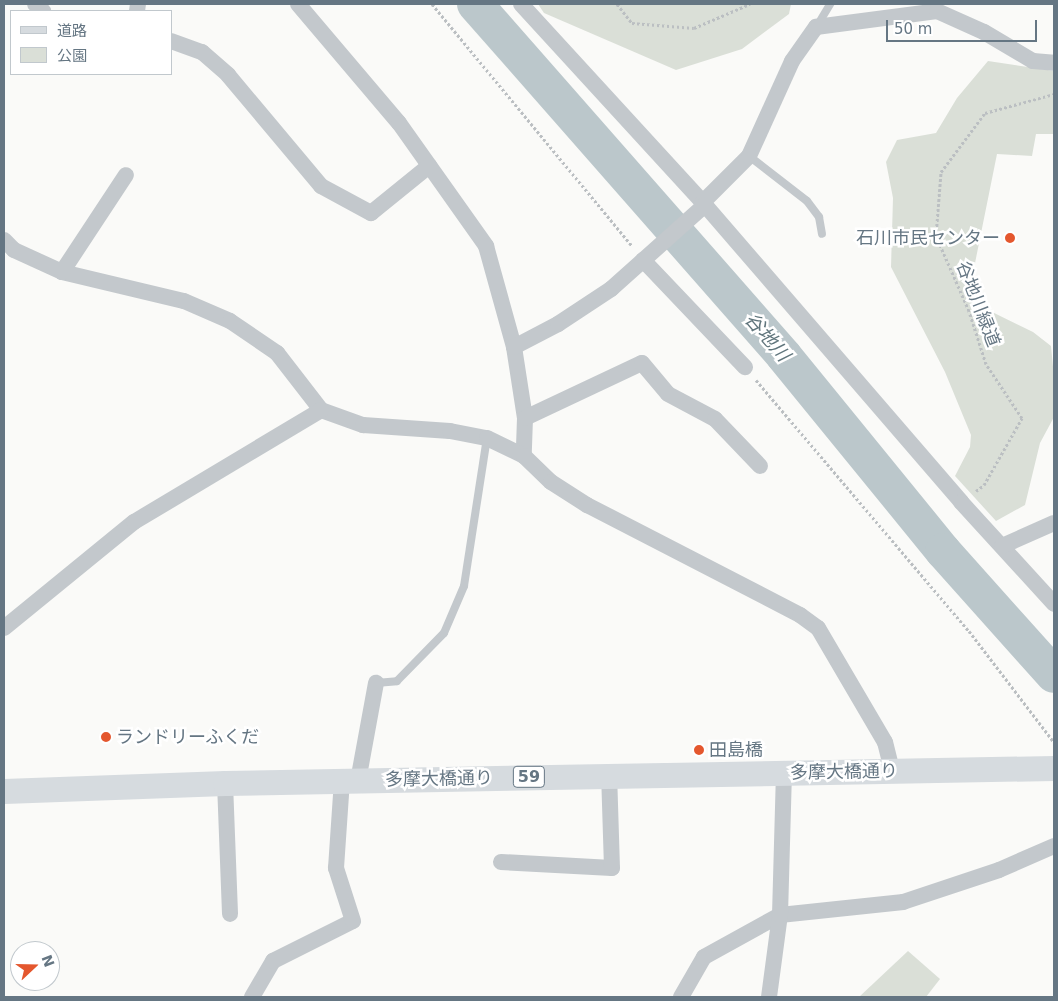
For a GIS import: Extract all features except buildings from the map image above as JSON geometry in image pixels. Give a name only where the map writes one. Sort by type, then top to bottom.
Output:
[{"type":"main road","name":"多摩大橋通り","points":[[4,791],[225,783],[1054,768]]},
{"type":"street","points":[[298,4],[399,123],[486,246],[514,346],[525,418],[524,456]]},
{"type":"street","points":[[521,4],[702,206],[961,502],[1054,604]]},
{"type":"street","points":[[514,346],[558,324],[611,289],[702,206],[749,156],[792,61],[816,27],[937,11],[984,32],[1033,61],[1054,64]]},
{"type":"street","points":[[172,41],[202,52],[228,75],[321,186],[370,213],[429,166]]},
{"type":"street","points":[[62,272],[126,175]]},
{"type":"street","points":[[4,240],[14,250],[62,272],[184,301],[230,321],[277,354],[321,410],[363,425],[450,431],[487,438],[524,456],[551,482],[587,506],[745,585],[818,628],[885,742],[892,771]]},
{"type":"street","points":[[645,258],[745,367]]},
{"type":"street","points":[[525,418],[642,363],[668,394],[715,419],[760,466]]},
{"type":"street","points":[[4,628],[134,522],[321,410]]},
{"type":"street","points":[[1002,546],[1054,523]]},
{"type":"street","points":[[252,997],[273,961],[354,921],[336,868],[350,781],[376,683]]},
{"type":"street","points":[[769,997],[780,915],[784,774]]},
{"type":"street","points":[[500,862],[612,868],[609,775]]},
{"type":"street","points":[[225,783],[230,914]]},
{"type":"street","points":[[681,997],[704,957],[780,915],[903,902],[999,870],[1054,846]]},
{"type":"lane","points":[[816,27],[830,4]]},
{"type":"lane","points":[[749,156],[807,201],[819,217],[822,234]]},
{"type":"lane","points":[[376,683],[397,681],[444,633],[464,586],[487,438]]},
{"type":"path","points":[[432,4],[645,258]]},
{"type":"path","points":[[617,4],[632,23],[694,28],[750,4]]},
{"type":"path","name":"谷地川緑道","points":[[961,502],[984,485],[1022,418],[986,364],[969,311],[936,236],[941,172],[985,113],[1054,94]]},
{"type":"path","points":[[745,367],[969,631],[1054,742]]},
{"type":"green space","points":[[538,4],[791,4],[789,14],[742,49],[676,70],[544,13]]},
{"type":"green space","points":[[988,61],[1054,71],[1054,134],[1036,134],[1032,156],[997,154],[973,273],[988,310],[1033,332],[1051,346],[1054,377],[1054,417],[1040,443],[1025,505],[996,521],[955,476],[970,447],[971,435],[945,372],[891,267],[893,198],[886,162],[897,140],[936,133],[957,98]]},
{"type":"green space","points":[[908,951],[940,979],[926,997],[859,997]]},
{"type":"waterway","name":"谷地川","points":[[475,4],[784,356],[943,551],[1054,675]]},
{"type":"place","name":"石川市民センター","points":[[1010,238]]},
{"type":"place","name":"ランドリーふくだ","points":[[106,737]]},
{"type":"place","name":"田島橋","points":[[699,750]]}]
